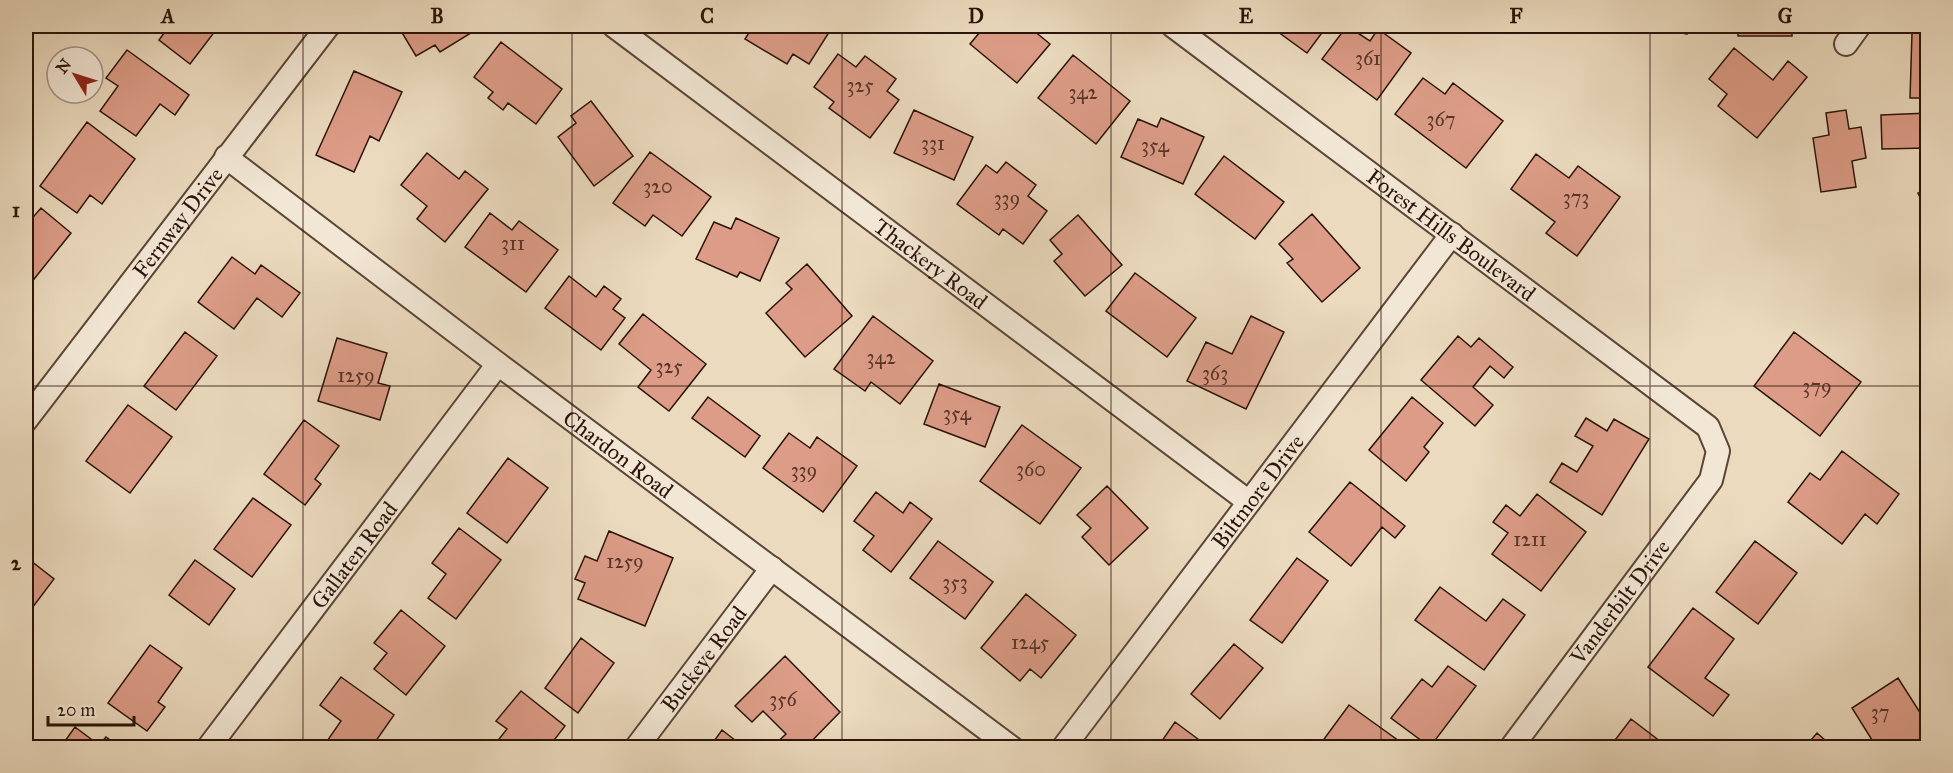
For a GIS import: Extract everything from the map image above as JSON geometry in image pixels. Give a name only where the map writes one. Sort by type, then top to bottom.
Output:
[{"type":"street","name":"Fernway Drive","points":[[26,420],[328,26]]},
{"type":"street","name":"Thackery Road","points":[[614,26],[1249,502]]},
{"type":"street","name":"Forest Hills Boulevard","points":[[1173,26],[1708,427],[1718,452]]},
{"type":"street","points":[[1846,44],[1859,26]]},
{"type":"street","name":"Chardon Road","points":[[226,157],[498,364],[1012,747]]},
{"type":"street","name":"Biltmore Drive","points":[[1063,747],[1452,234]]},
{"type":"street","name":"Gallaten Road","points":[[208,747],[498,364]]},
{"type":"street","name":"Vanderbilt Drive","points":[[1511,747],[1711,480],[1718,452]]},
{"type":"street","name":"Buckeye Road","points":[[636,747],[772,568]]},
{"type":"building","points":[[169,26],[219,26],[190,64],[159,40]]},
{"type":"building","points":[[398,26],[478,26],[479,28],[440,52],[435,45],[416,56]]},
{"type":"building","points":[[753,26],[833,26],[809,64],[793,54],[787,64],[745,39]]},
{"type":"building","points":[[985,26],[1028,26],[1050,44],[1017,83],[970,44]]},
{"type":"building","points":[[1270,26],[1327,26],[1307,53]]},
{"type":"building","points":[[1347,26],[1370,41],[1378,29],[1411,53],[1377,100],[1322,59]]},
{"type":"building","points":[[1653,26],[1690,26],[1687,34]]},
{"type":"building","points":[[1738,26],[1792,26],[1792,36],[1738,36]]},
{"type":"building","points":[[1912,33],[1928,33],[1928,98],[1910,98]]},
{"type":"building","points":[[501,42],[562,89],[536,124],[508,103],[503,110],[488,98],[493,92],[474,77]]},
{"type":"building","points":[[1734,48],[1773,80],[1788,61],[1807,77],[1757,138],[1718,106],[1727,94],[1709,79]]},
{"type":"building","points":[[127,50],[189,95],[175,115],[160,104],[136,136],[100,111],[118,86],[106,78]]},
{"type":"building","points":[[838,54],[856,67],[865,56],[896,79],[887,91],[899,100],[870,138],[829,108],[834,102],[814,87]]},
{"type":"building","points":[[1073,55],[1130,101],[1096,144],[1038,98]]},
{"type":"building","points":[[354,71],[402,92],[379,141],[370,136],[354,172],[316,155]]},
{"type":"building","points":[[1423,78],[1445,94],[1453,83],[1503,121],[1466,168],[1395,114]]},
{"type":"building","points":[[591,101],[633,156],[594,186],[558,137],[576,123],[571,116]]},
{"type":"building","points":[[914,110],[973,137],[954,180],[894,153]]},
{"type":"building","points":[[1846,110],[1849,129],[1861,127],[1866,158],[1852,161],[1856,187],[1821,192],[1813,138],[1829,135],[1826,113]]},
{"type":"building","points":[[1928,113],[1928,161],[1926,148],[1882,149],[1881,115]]},
{"type":"building","points":[[1161,118],[1204,137],[1183,184],[1121,157],[1138,119],[1157,127]]},
{"type":"building","points":[[87,122],[135,159],[102,204],[90,195],[77,213],[40,186]]},
{"type":"building","points":[[650,152],[711,197],[682,236],[653,215],[645,226],[613,203]]},
{"type":"building","points":[[427,153],[459,179],[465,171],[488,189],[445,242],[417,219],[427,206],[401,185]]},
{"type":"building","points":[[1536,154],[1569,178],[1578,166],[1620,197],[1577,256],[1546,233],[1555,222],[1511,189]]},
{"type":"building","points":[[1224,156],[1284,202],[1255,239],[1195,194]]},
{"type":"building","points":[[1006,162],[1036,185],[1028,196],[1047,211],[1023,244],[1003,229],[999,235],[957,204],[986,165],[997,173]]},
{"type":"building","points":[[1928,188],[1928,215],[1918,193]]},
{"type":"building","points":[[41,208],[71,233],[26,289],[26,221],[28,223]]},
{"type":"building","points":[[490,213],[512,230],[519,221],[558,250],[526,292],[465,247]]},
{"type":"building","points":[[1312,214],[1360,268],[1322,302],[1287,263],[1293,259],[1279,244]]},
{"type":"building","points":[[1078,215],[1122,265],[1085,296],[1054,261],[1062,254],[1050,240]]},
{"type":"building","points":[[736,218],[779,238],[760,281],[740,272],[737,277],[696,259],[714,222],[731,229]]},
{"type":"building","points":[[232,257],[255,274],[261,265],[300,293],[282,317],[257,298],[234,329],[198,302]]},
{"type":"building","points":[[807,264],[852,316],[805,357],[766,313],[792,289],[786,283]]},
{"type":"building","points":[[1135,273],[1196,318],[1167,357],[1106,311]]},
{"type":"building","points":[[569,276],[596,297],[604,286],[621,299],[613,309],[625,318],[601,350],[545,308]]},
{"type":"building","points":[[643,314],[706,364],[669,411],[638,387],[651,370],[619,344]]},
{"type":"building","points":[[873,316],[933,361],[900,404],[871,382],[865,391],[834,369]]},
{"type":"building","points":[[1251,316],[1284,332],[1246,409],[1187,381],[1206,342],[1232,354]]},
{"type":"building","points":[[185,332],[217,356],[176,410],[144,386]]},
{"type":"building","points":[[1794,332],[1861,382],[1820,436],[1754,386]]},
{"type":"building","points":[[1458,336],[1471,347],[1479,338],[1513,367],[1504,378],[1490,366],[1473,387],[1493,405],[1475,426],[1421,380]]},
{"type":"building","points":[[337,338],[387,353],[378,383],[390,386],[380,420],[318,401]]},
{"type":"building","points":[[939,384],[1000,407],[985,447],[924,424]]},
{"type":"building","points":[[708,397],[760,436],[745,457],[692,418]]},
{"type":"building","points":[[1412,397],[1443,423],[1424,447],[1429,452],[1406,481],[1369,450]]},
{"type":"building","points":[[128,405],[172,437],[130,493],[86,461]]},
{"type":"building","points":[[1586,418],[1607,431],[1614,419],[1649,439],[1602,515],[1550,482],[1562,463],[1577,472],[1593,446],[1575,436]]},
{"type":"building","points":[[304,420],[339,446],[315,479],[321,484],[305,505],[264,474]]},
{"type":"building","points":[[1022,425],[1081,468],[1040,524],[980,481]]},
{"type":"building","points":[[789,433],[810,448],[817,437],[857,466],[823,512],[763,468]]},
{"type":"building","points":[[1842,451],[1899,494],[1877,524],[1865,514],[1842,544],[1788,502],[1810,473],[1820,480]]},
{"type":"building","points":[[508,458],[548,488],[507,543],[467,513]]},
{"type":"building","points":[[1350,482],[1405,526],[1395,538],[1382,527],[1351,566],[1309,532]]},
{"type":"building","points":[[1107,486],[1148,528],[1109,565],[1082,537],[1091,528],[1077,515]]},
{"type":"building","points":[[876,492],[903,513],[910,502],[932,519],[891,572],[863,550],[874,536],[854,521]]},
{"type":"building","points":[[1537,494],[1586,532],[1541,591],[1492,554],[1508,533],[1493,522],[1506,505],[1520,516]]},
{"type":"building","points":[[253,498],[291,525],[252,577],[214,549]]},
{"type":"building","points":[[459,528],[501,560],[456,619],[428,598],[446,574],[432,563]]},
{"type":"building","points":[[609,531],[673,558],[645,626],[578,599],[585,583],[575,579],[585,556],[597,561]]},
{"type":"building","points":[[938,541],[993,582],[965,619],[910,578]]},
{"type":"building","points":[[1755,541],[1797,573],[1758,624],[1716,592]]},
{"type":"building","points":[[26,557],[54,579],[26,616]]},
{"type":"building","points":[[1297,558],[1328,581],[1282,643],[1250,620]]},
{"type":"building","points":[[195,560],[235,589],[209,625],[169,595]]},
{"type":"building","points":[[1440,587],[1486,621],[1503,599],[1525,615],[1484,670],[1415,620]]},
{"type":"building","points":[[1026,594],[1076,635],[1041,678],[1030,669],[1020,681],[981,648]]},
{"type":"building","points":[[1693,608],[1734,639],[1705,678],[1729,695],[1713,716],[1648,667]]},
{"type":"building","points":[[401,610],[445,646],[406,695],[374,669],[387,653],[374,643]]},
{"type":"building","points":[[581,638],[614,663],[578,713],[545,688]]},
{"type":"building","points":[[1234,644],[1263,668],[1220,719],[1191,694]]},
{"type":"building","points":[[150,645],[182,668],[158,702],[165,707],[147,731],[108,703]]},
{"type":"building","points":[[785,656],[840,712],[805,748],[771,748],[786,734],[763,711],[752,722],[735,706]]},
{"type":"building","points":[[1448,666],[1476,686],[1430,747],[1391,718],[1422,679],[1432,687]]},
{"type":"building","points":[[341,677],[394,715],[371,748],[330,748],[325,744],[341,721],[320,705]]},
{"type":"building","points":[[1898,678],[1928,725],[1928,748],[1877,748],[1852,708]]},
{"type":"building","points":[[521,691],[565,726],[548,748],[492,748],[507,729],[496,721]]},
{"type":"building","points":[[1349,705],[1406,746],[1405,748],[1321,748],[1319,746]]},
{"type":"building","points":[[1631,719],[1665,745],[1663,748],[1609,748]]},
{"type":"building","points":[[1175,722],[1210,748],[1157,748]]},
{"type":"building","points":[[75,727],[99,745],[106,737],[121,748],[60,748]]},
{"type":"building","points":[[722,730],[745,748],[709,748]]},
{"type":"building","points":[[1817,733],[1834,748],[1804,748]]}]
